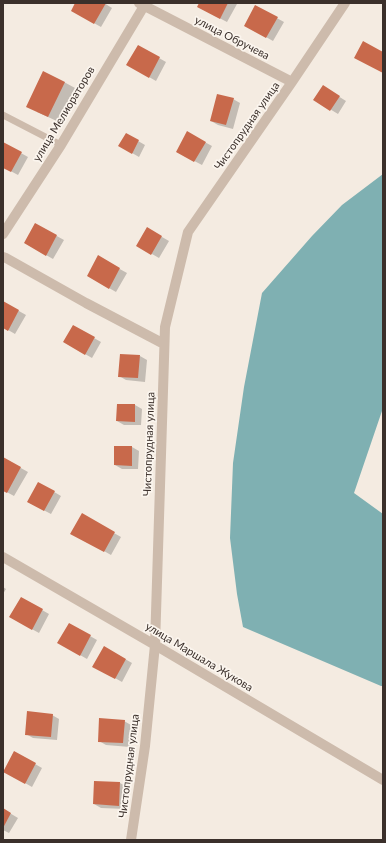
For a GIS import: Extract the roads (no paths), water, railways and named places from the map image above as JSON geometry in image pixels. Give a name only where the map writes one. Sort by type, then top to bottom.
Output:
[{"type":"street","name":"Чистопрудная улица","points":[[131,840],[145,746],[154,645],[165,327],[188,232],[345,3]]},
{"type":"street","name":"улица Обручева","points":[[141,4],[292,82]]},
{"type":"street","name":"улица Мелиораторов","points":[[3,234],[61,145],[141,4]]},
{"type":"street","points":[[3,257],[164,344]]},
{"type":"street","name":"улица Маршала Жукова","points":[[3,557],[383,780]]},
{"type":"lane","points":[[3,115],[61,145]]},
{"type":"water","points":[[383,174],[383,408],[354,493],[383,514],[383,686],[381,686],[243,627],[230,538],[233,463],[244,387],[262,293],[312,236],[342,205]]}]
